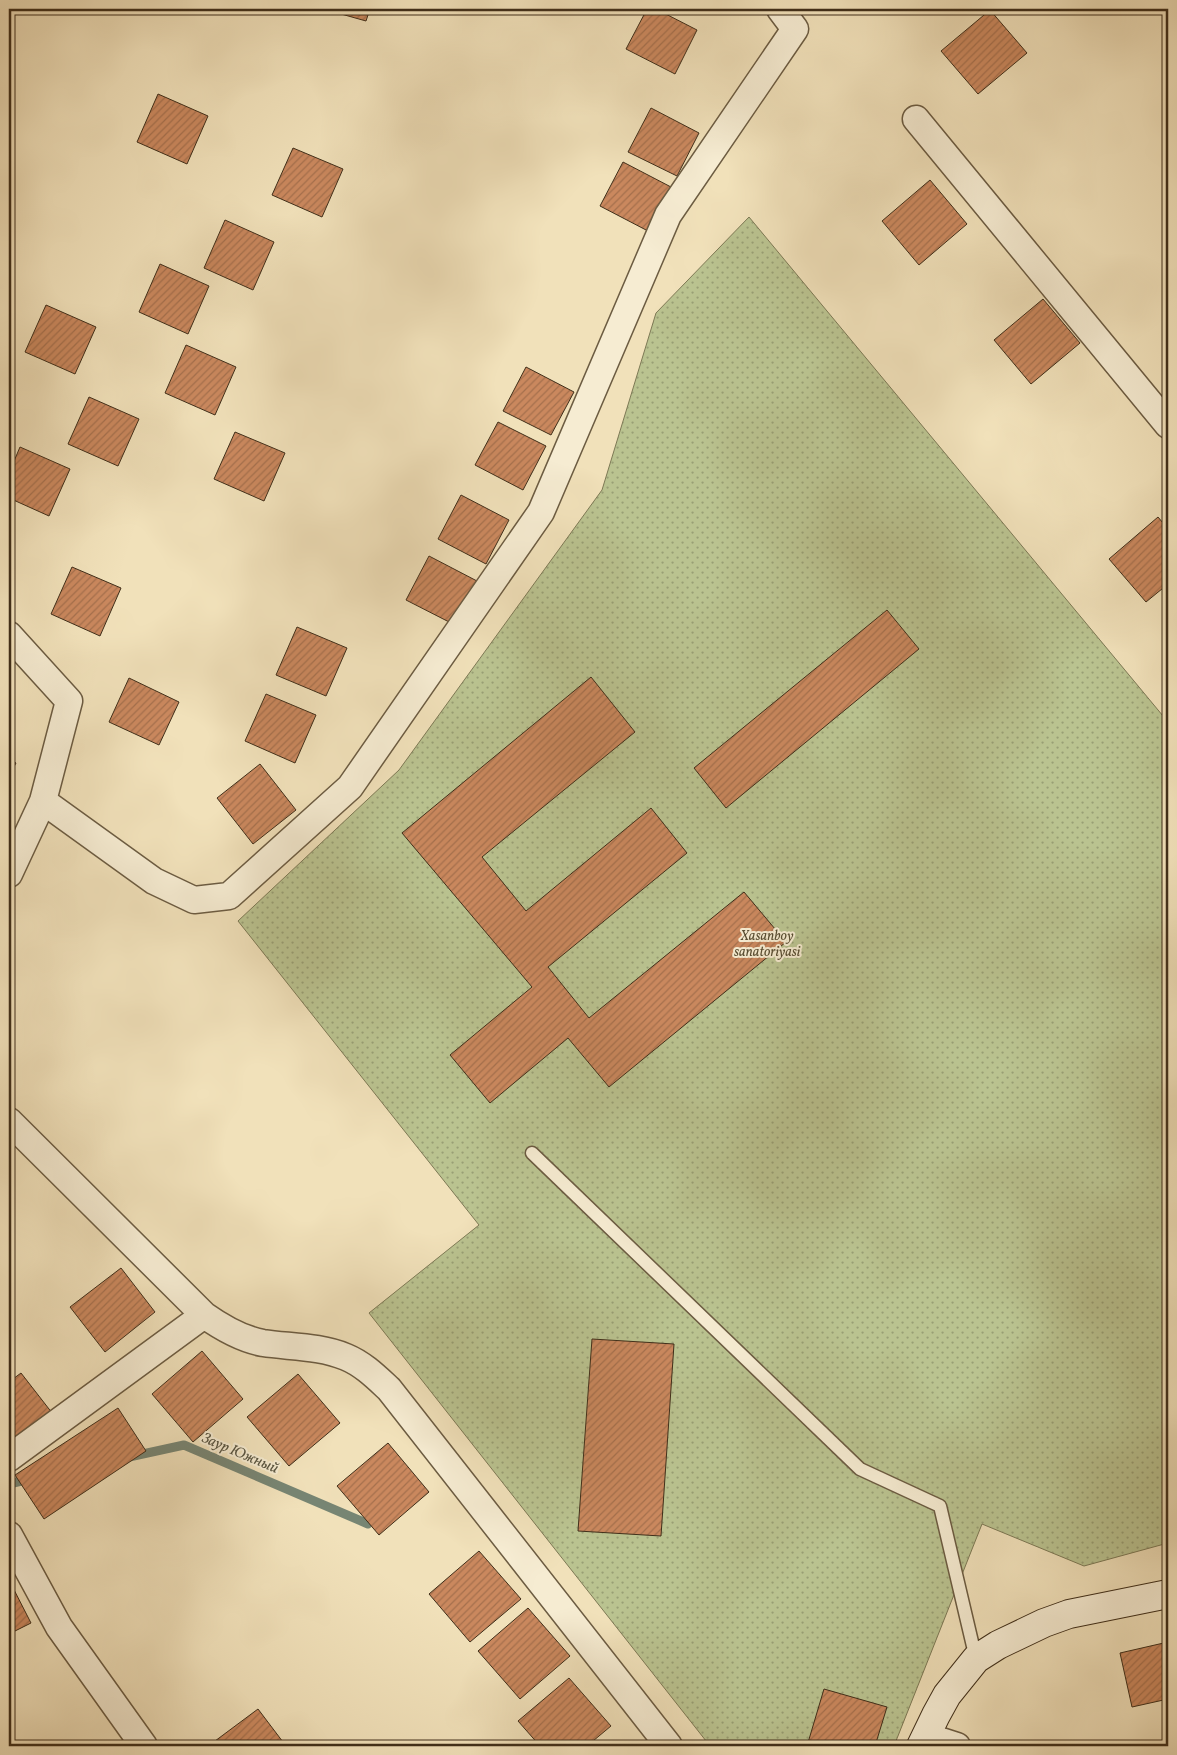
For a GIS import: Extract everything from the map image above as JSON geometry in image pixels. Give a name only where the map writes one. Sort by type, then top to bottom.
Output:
[{"type":"street","points":[[42,801],[154,881],[194,900],[229,896],[350,787],[541,512],[668,215],[795,29],[780,9]]},
{"type":"street","points":[[916,119],[1168,425]]},
{"type":"street","points":[[9,634],[69,701],[42,801],[9,874]]},
{"type":"street","points":[[9,1121],[204,1315],[233,1332],[260,1342],[321,1350],[346,1357],[370,1372],[389,1389],[669,1746]]},
{"type":"street","points":[[9,1458],[204,1315]]},
{"type":"street","points":[[9,1535],[59,1627],[144,1746]]},
{"type":"street","points":[[957,1746],[924,1741],[947,1695],[976,1659],[1020,1633],[1068,1614],[1168,1594]]},
{"type":"lane","points":[[532,1153],[860,1469],[940,1506],[976,1659]]},
{"type":"green space","name":"Xasanboy sanatoriyasi","points":[[749,217],[1168,722],[1168,1543],[1084,1566],[982,1524],[894,1746],[710,1746],[369,1313],[479,1225],[238,921],[399,770],[602,490],[656,313]]},
{"type":"building","points":[[327,9],[370,9],[366,21]]},
{"type":"building","points":[[647,9],[656,9],[697,30],[675,74],[626,49]]},
{"type":"building","points":[[990,10],[1027,53],[978,94],[941,51]]},
{"type":"building","points":[[158,94],[208,116],[187,164],[137,142]]},
{"type":"building","points":[[651,108],[699,133],[677,176],[628,152]]},
{"type":"building","points":[[293,148],[343,169],[322,217],[272,195]]},
{"type":"building","points":[[623,162],[671,187],[648,231],[600,206]]},
{"type":"building","points":[[930,180],[967,224],[919,265],[882,221]]},
{"type":"building","points":[[225,220],[274,242],[253,290],[204,268]]},
{"type":"building","points":[[160,264],[209,286],[188,334],[139,312]]},
{"type":"building","points":[[1043,299],[1080,343],[1031,384],[994,340]]},
{"type":"building","points":[[46,305],[96,327],[75,374],[25,352]]},
{"type":"building","points":[[186,345],[236,367],[215,415],[165,393]]},
{"type":"building","points":[[526,367],[574,392],[551,435],[503,411]]},
{"type":"building","points":[[89,397],[139,419],[118,466],[68,444]]},
{"type":"building","points":[[498,422],[546,446],[523,490],[475,465]]},
{"type":"building","points":[[235,432],[285,453],[264,501],[214,479]]},
{"type":"building","points":[[20,447],[70,469],[49,516],[9,498],[9,473]]},
{"type":"building","points":[[461,495],[509,520],[486,564],[438,539]]},
{"type":"building","points":[[1158,517],[1168,529],[1168,584],[1146,602],[1109,559]]},
{"type":"building","points":[[429,556],[477,581],[455,625],[406,600]]},
{"type":"building","points":[[72,567],[121,588],[100,636],[51,614]]},
{"type":"building","points":[[887,610],[919,649],[726,808],[694,768]]},
{"type":"building","points":[[297,627],[347,648],[326,696],[276,675]]},
{"type":"building","points":[[591,677],[635,732],[482,857],[526,911],[651,808],[687,853],[548,967],[589,1018],[744,892],[786,942],[609,1087],[568,1038],[490,1103],[450,1055],[532,987],[402,833]]},
{"type":"building","points":[[129,678],[179,702],[159,745],[109,722]]},
{"type":"building","points":[[266,694],[316,715],[295,763],[245,741]]},
{"type":"building","points":[[9,759],[16,763],[9,776]]},
{"type":"building","points":[[260,764],[296,810],[253,844],[217,798]]},
{"type":"building","points":[[121,1268],[155,1312],[105,1352],[70,1307]]},
{"type":"building","points":[[592,1339],[674,1344],[661,1536],[578,1531]]},
{"type":"building","points":[[202,1351],[243,1399],[193,1442],[152,1394]]},
{"type":"building","points":[[21,1373],[56,1418],[9,1454],[9,1382]]},
{"type":"building","points":[[298,1374],[340,1423],[289,1466],[247,1417]]},
{"type":"building","points":[[118,1408],[146,1451],[44,1519],[15,1475]]},
{"type":"building","points":[[388,1443],[429,1492],[379,1535],[337,1486]]},
{"type":"building","points":[[479,1551],[521,1599],[470,1642],[429,1594]]},
{"type":"building","points":[[9,1580],[31,1623],[9,1634]]},
{"type":"building","points":[[528,1608],[570,1656],[520,1699],[478,1651]]},
{"type":"building","points":[[1168,1642],[1168,1699],[1132,1707],[1120,1653]]},
{"type":"building","points":[[569,1678],[611,1726],[587,1746],[540,1746],[518,1721]]},
{"type":"building","points":[[824,1689],[887,1707],[875,1746],[807,1746]]},
{"type":"building","points":[[258,1709],[286,1746],[213,1746],[211,1744]]},
{"type":"building","points":[[623,1741],[627,1746],[616,1746]]},
{"type":"waterway","name":"Заур Южный","points":[[129,1457],[184,1445],[368,1524]]},
{"type":"waterway","name":"Заур Южный","points":[[9,1484],[30,1479]]}]
